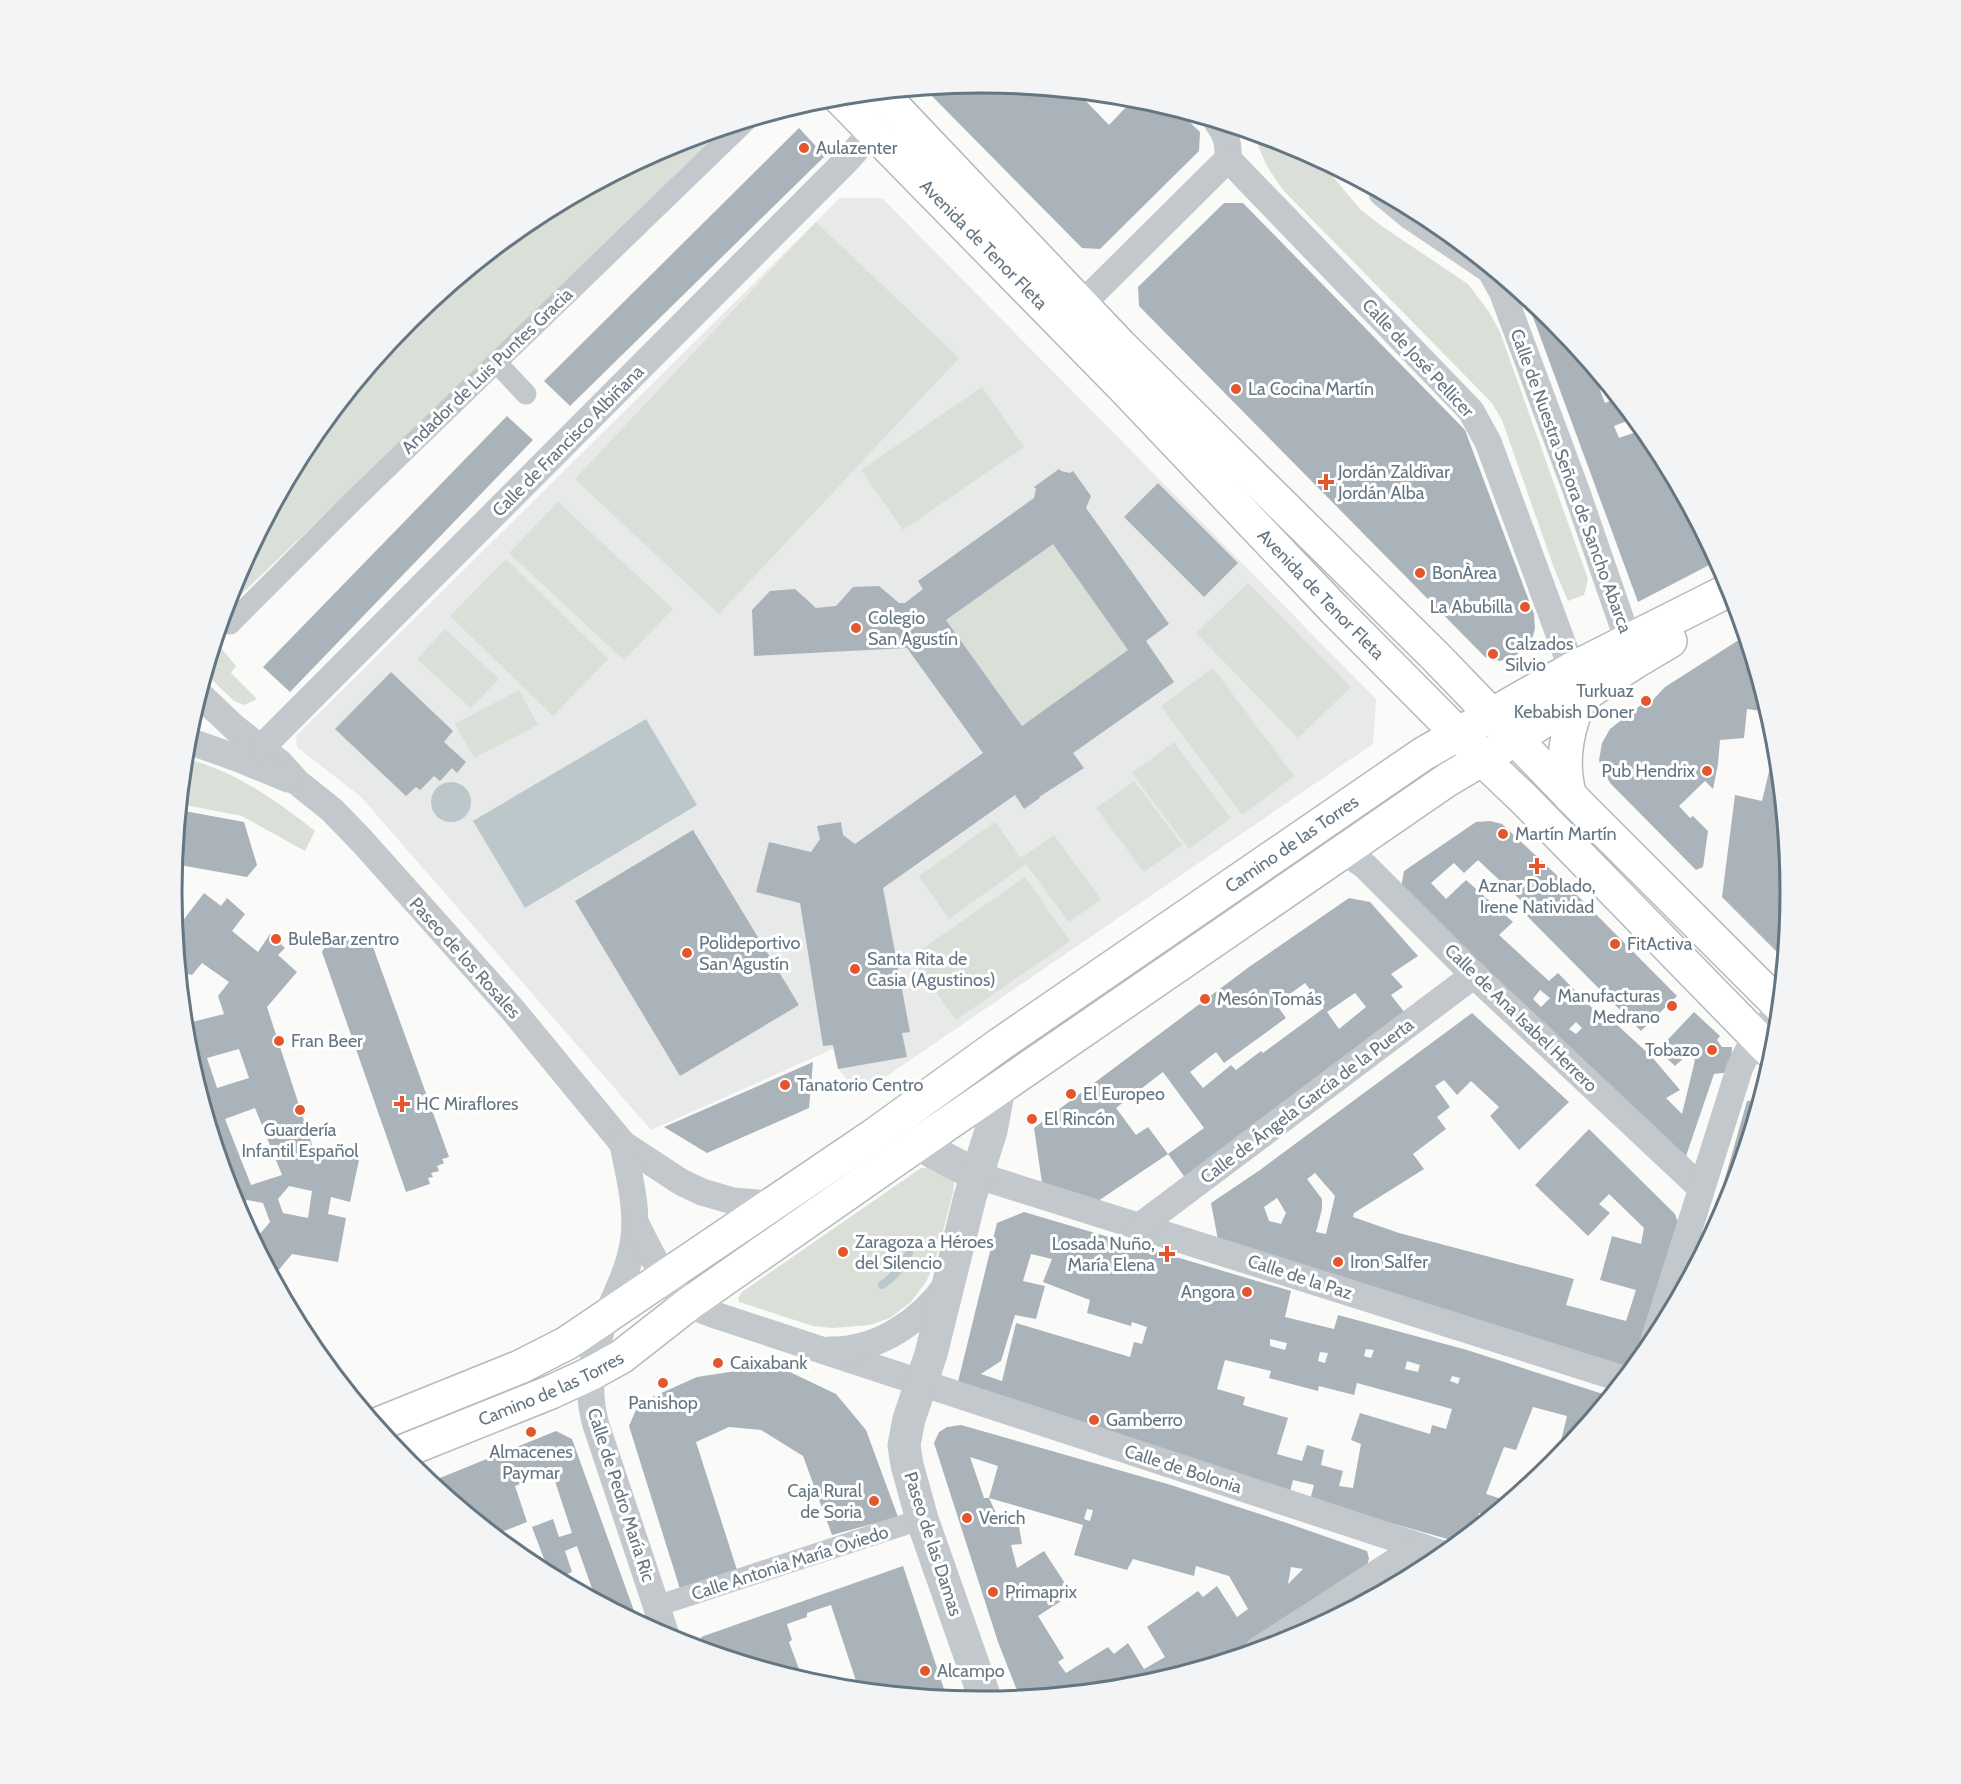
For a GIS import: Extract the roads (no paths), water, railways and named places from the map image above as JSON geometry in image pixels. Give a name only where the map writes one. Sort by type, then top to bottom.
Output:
[{"type":"main road","name":"Avenida de Tenor Fleta","points":[[886,99],[1075,319],[1334,609],[1525,800],[1764,1046]]},
{"type":"main road","name":"Avenida de Tenor Fleta","points":[[846,105],[872,132],[1075,319],[1491,714],[1773,999]]},
{"type":"main road","name":"Camino de las Torres","points":[[383,1422],[538,1358],[567,1343],[873,1136],[1038,1018],[1423,754],[1491,714],[1576,683],[1722,595]]},
{"type":"main road","name":"Camino de las Torres","points":[[1633,650],[1728,611]]},
{"type":"main road","name":"Camino de las Torres","points":[[409,1449],[551,1392],[621,1357],[690,1304],[999,1088],[1460,771],[1516,739],[1576,683]]},
{"type":"main road","points":[[1570,796],[1566,782],[1565,754],[1576,683]]},
{"type":"street","name":"Avenida de Tenor Fleta","points":[[872,132],[881,108],[881,100]]},
{"type":"street","points":[[1075,319],[1228,159],[1224,131]]},
{"type":"street","name":"Andador de Luis Puntes Gracia","points":[[230,624],[495,362],[735,132]]},
{"type":"street","name":"Calle de Francisco Albiñana","points":[[262,747],[847,160],[872,132]]},
{"type":"street","name":"Calle de José Pellicer","points":[[1228,159],[1471,411],[1488,442],[1576,683]]},
{"type":"street","name":"Calle de Nuestra Señora de Sancho Abarca","points":[[1498,284],[1516,327],[1633,650]]},
{"type":"street","points":[[495,362],[526,393]]},
{"type":"street","name":"Paseo de los Rosales","points":[[205,700],[235,728],[280,763],[297,782],[332,810],[362,841],[512,1008],[623,1144],[681,1182],[702,1192],[733,1201],[771,1204]]},
{"type":"street","name":"Paseo de los Rosales","points":[[196,743],[297,782]]},
{"type":"street","name":"Calle de Ana Isabel Herrero","points":[[1338,855],[1352,857],[1365,866],[1474,975],[1701,1188]]},
{"type":"street","name":"Calle de Ángela García de la Puerta","points":[[1140,1226],[1474,975]]},
{"type":"street","points":[[1666,1302],[1740,1067],[1764,1046]]},
{"type":"street","name":"Paseo de las Damas","points":[[982,1691],[922,1519],[907,1465],[904,1444],[909,1419],[922,1385],[976,1175],[991,1131],[999,1088]]},
{"type":"street","points":[[873,1136],[895,1137],[918,1144],[976,1175]]},
{"type":"street","name":"Paseo de los Rosales","points":[[607,1316],[627,1272],[636,1224],[623,1144]]},
{"type":"street","name":"Calle de la Paz","points":[[976,1175],[1615,1376]]},
{"type":"street","name":"Paseo de los Rosales","points":[[636,1224],[665,1276]]},
{"type":"street","points":[[665,1276],[681,1297],[690,1304]]},
{"type":"street","points":[[823,1350],[855,1348],[878,1341],[896,1332],[927,1309],[949,1282]]},
{"type":"street","name":"Calle de Bolonia","points":[[690,1304],[715,1316],[823,1350],[922,1385],[1431,1550]]},
{"type":"street","name":"Calle de Pedro María Ric","points":[[607,1316],[592,1373],[590,1399],[594,1418],[664,1625]]},
{"type":"street","name":"Calle Antonia María Oviedo","points":[[657,1606],[922,1519]]},
{"type":"street","points":[[1310,1619],[1431,1550]]},
{"type":"waterway","points":[[882,1285],[898,1271],[909,1253]]},
{"type":"place","name":"Aulazenter","points":[[804,148]]},
{"type":"place","name":"La Cocina Martín","points":[[1236,389]]},
{"type":"place","name":"Jordán Zaldívar Jordán Alba","points":[[1326,482]]},
{"type":"place","name":"BonÀrea","points":[[1420,573]]},
{"type":"place","name":"La Abubilla","points":[[1525,607]]},
{"type":"place","name":"Colegio San Agustín","points":[[856,628]]},
{"type":"place","name":"Calzados Silvio","points":[[1493,654]]},
{"type":"place","name":"Turkuaz Kebabish Doner","points":[[1646,701]]},
{"type":"place","name":"Pub Hendrix","points":[[1707,771]]},
{"type":"place","name":"Martín Martín","points":[[1503,834]]},
{"type":"place","name":"Aznar Doblado, Irene Natividad","points":[[1537,866]]},
{"type":"place","name":"BuleBar zentro","points":[[276,939]]},
{"type":"place","name":"FitActiva","points":[[1615,944]]},
{"type":"place","name":"Polideportivo San Agustín","points":[[687,953]]},
{"type":"place","name":"Santa Rita de Casia (Agustinos)","points":[[855,969]]},
{"type":"place","name":"Mesón Tomás","points":[[1205,999]]},
{"type":"place","name":"Manufacturas Medrano","points":[[1672,1006]]},
{"type":"place","name":"Fran Beer","points":[[279,1041]]},
{"type":"place","name":"Tobazo","points":[[1712,1050]]},
{"type":"place","name":"Tanatorio Centro","points":[[785,1085]]},
{"type":"place","name":"El Europeo","points":[[1071,1094]]},
{"type":"place","name":"HC Miraflores","points":[[402,1104]]},
{"type":"place","name":"Guardería Infantil Español","points":[[300,1110]]},
{"type":"place","name":"El Rincón","points":[[1032,1119]]},
{"type":"place","name":"Zaragoza a Héroes del Silencio","points":[[843,1252]]},
{"type":"place","name":"Losada Nuño, María Elena","points":[[1167,1254]]},
{"type":"place","name":"Iron Salfer","points":[[1338,1262]]},
{"type":"place","name":"Angora","points":[[1247,1292]]},
{"type":"place","name":"Caixabank","points":[[718,1363]]},
{"type":"place","name":"Panishop","points":[[663,1383]]},
{"type":"place","name":"Gamberro","points":[[1094,1420]]},
{"type":"place","name":"Almacenes Paymar","points":[[531,1432]]},
{"type":"place","name":"Caja Rural de Soria","points":[[874,1501]]},
{"type":"place","name":"Verich","points":[[967,1518]]},
{"type":"place","name":"Primaprix","points":[[993,1592]]},
{"type":"place","name":"Alcampo","points":[[925,1671]]}]
